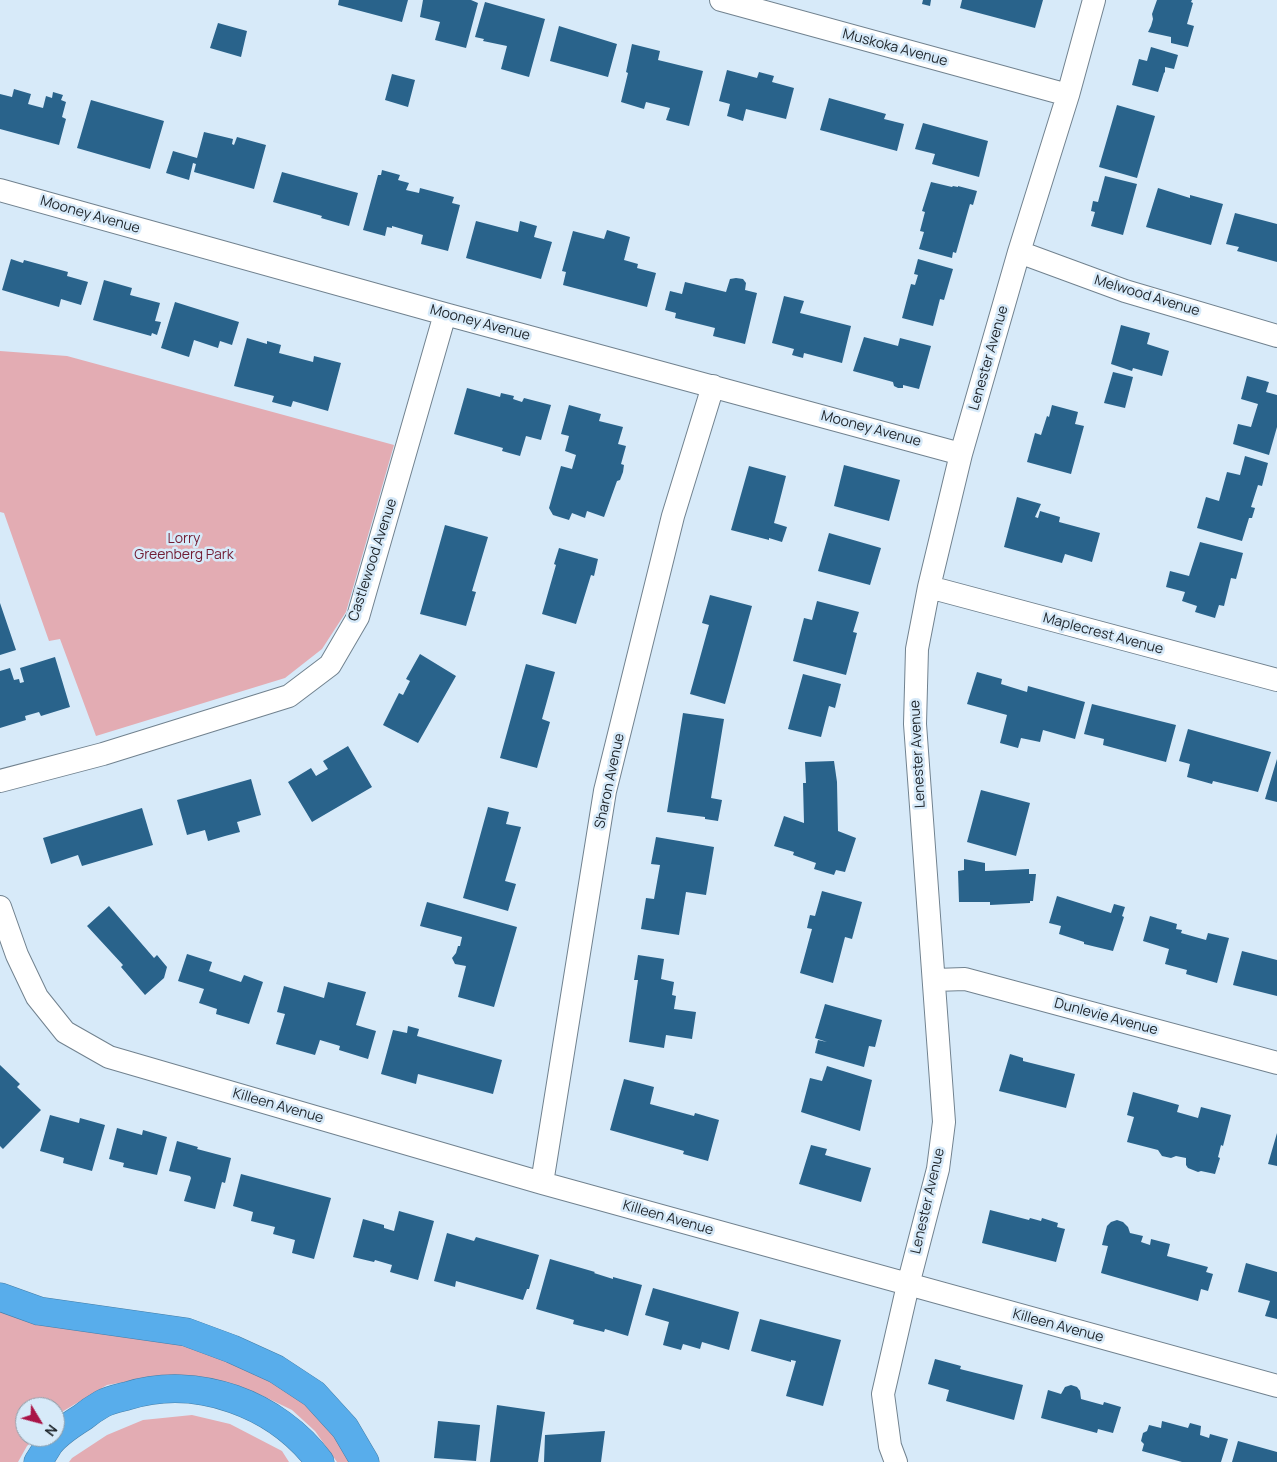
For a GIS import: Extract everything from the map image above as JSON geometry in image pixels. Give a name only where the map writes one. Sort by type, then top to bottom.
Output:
[{"type":"highway","points":[[0,1297],[39,1311],[186,1332],[276,1368],[314,1394],[345,1428],[365,1462]]},
{"type":"highway","points":[[38,1462],[51,1442],[67,1428],[103,1403],[145,1390],[175,1388],[202,1390],[246,1403],[292,1431],[309,1447],[320,1462]]},
{"type":"street","name":"Muskoka Avenue","points":[[721,0],[1068,95]]},
{"type":"street","name":"Lenester Avenue","points":[[896,1462],[890,1446],[883,1394],[908,1285],[938,1169],[944,1122],[935,980],[914,724],[917,649],[929,587],[962,454],[1019,252],[1068,95],[1094,0]]},
{"type":"street","name":"Mooney Avenue","points":[[0,190],[445,314],[962,454]]},
{"type":"street","name":"Melwood Avenue","points":[[1019,252],[1125,291],[1277,336]]},
{"type":"street","name":"Castlewood Avenue","points":[[0,781],[103,754],[289,696],[330,664],[358,617],[445,314]]},
{"type":"street","name":"Sharon Avenue","points":[[542,1183],[606,790],[673,516],[713,386]]},
{"type":"street","name":"Maplecrest Avenue","points":[[929,587],[1277,680]]},
{"type":"street","name":"Killeen Avenue","points":[[0,907],[17,955],[37,997],[65,1032],[109,1057],[542,1183],[1277,1386]]},
{"type":"street","name":"Dunlevie Avenue","points":[[935,980],[965,980],[1277,1063]]},
{"type":"green space","name":"Lorry Greenberg Park","points":[[0,351],[67,356],[394,445],[346,612],[322,649],[285,678],[96,736],[60,639],[49,641],[4,513],[0,512]]},
{"type":"green space","points":[[0,1311],[154,1339],[215,1352],[242,1361],[314,1406],[356,1462],[337,1462],[315,1431],[292,1410],[263,1396],[236,1385],[213,1379],[154,1377],[107,1385],[65,1410],[65,1397],[15,1397],[15,1447],[26,1447],[18,1462],[0,1462]]},
{"type":"green space","points":[[192,1415],[230,1424],[282,1451],[289,1462],[69,1462],[72,1458],[107,1435],[143,1420]]},
{"type":"building","points":[[339,0],[408,0],[402,22],[338,5]]},
{"type":"building","points":[[423,0],[471,0],[478,3],[466,48],[435,40],[440,22],[420,17]]},
{"type":"building","points":[[923,0],[931,0],[930,6],[922,4]]},
{"type":"building","points":[[962,0],[1043,0],[1035,28],[960,8]]},
{"type":"building","points":[[1157,0],[1192,0],[1191,2],[1193,3],[1187,24],[1194,26],[1188,47],[1171,43],[1171,37],[1148,32]]},
{"type":"building","points":[[485,2],[545,19],[529,77],[501,69],[507,46],[483,41],[484,39],[475,37]]},
{"type":"building","points":[[218,23],[247,31],[241,57],[210,48]]},
{"type":"building","points":[[559,26],[617,44],[608,77],[550,61]]},
{"type":"building","points":[[632,44],[660,51],[658,60],[703,71],[689,126],[666,120],[670,108],[646,102],[644,109],[621,102]]},
{"type":"building","points":[[1151,47],[1178,55],[1174,69],[1165,67],[1158,92],[1132,85],[1139,59],[1147,61]]},
{"type":"building","points":[[727,70],[757,78],[759,72],[774,76],[772,82],[794,88],[786,119],[746,109],[743,121],[727,116],[730,104],[719,101]]},
{"type":"building","points":[[392,74],[415,80],[408,107],[385,100]]},
{"type":"building","points":[[14,89],[31,94],[28,104],[43,108],[46,96],[52,98],[53,92],[63,95],[61,100],[66,102],[62,117],[66,119],[59,145],[0,129],[0,94],[12,97]]},
{"type":"building","points":[[829,98],[886,114],[884,119],[904,124],[897,151],[820,130]]},
{"type":"building","points":[[91,100],[164,121],[150,169],[77,148]]},
{"type":"building","points":[[1117,105],[1155,116],[1137,178],[1099,167]]},
{"type":"building","points":[[923,123],[988,141],[979,177],[932,164],[935,154],[915,149]]},
{"type":"building","points":[[204,132],[233,139],[232,144],[234,145],[237,137],[266,145],[254,189],[194,172],[196,164],[193,163],[189,180],[166,173],[173,151],[197,158]]},
{"type":"building","points":[[382,170],[400,175],[398,180],[409,183],[406,190],[419,193],[420,188],[454,197],[452,203],[460,205],[448,251],[421,244],[423,235],[392,226],[392,228],[387,227],[385,236],[363,230],[378,175],[381,175]]},
{"type":"building","points":[[282,172],[358,193],[349,226],[273,202]]},
{"type":"building","points":[[1105,176],[1137,184],[1123,235],[1091,226],[1095,212],[1091,211],[1093,201],[1098,202]]},
{"type":"building","points":[[931,182],[977,191],[973,205],[970,204],[956,253],[953,252],[952,258],[919,249],[924,232],[920,231],[925,212],[922,211]]},
{"type":"building","points":[[1158,188],[1190,198],[1190,195],[1223,204],[1211,245],[1146,227]]},
{"type":"building","points":[[1235,213],[1277,224],[1277,262],[1237,251],[1239,247],[1226,244]]},
{"type":"building","points":[[476,221],[518,232],[520,221],[537,226],[534,237],[552,242],[541,279],[466,258]]},
{"type":"building","points":[[607,230],[630,237],[624,260],[638,264],[637,268],[656,273],[647,307],[563,285],[566,272],[562,271],[573,231],[604,239]]},
{"type":"building","points":[[11,259],[23,263],[24,260],[68,272],[67,276],[88,282],[81,305],[61,299],[59,307],[2,290]]},
{"type":"building","points":[[918,259],[953,269],[944,300],[940,299],[933,326],[902,318],[911,284],[915,285],[918,275],[914,274]]},
{"type":"building","points":[[730,279],[743,279],[746,283],[745,290],[757,293],[745,344],[713,336],[715,328],[675,318],[676,313],[665,310],[670,291],[682,294],[685,282],[726,292]]},
{"type":"building","points":[[104,280],[132,288],[130,295],[160,303],[155,321],[161,322],[157,335],[152,333],[151,336],[93,320]]},
{"type":"building","points":[[784,296],[804,301],[800,313],[851,326],[842,363],[804,353],[803,358],[792,355],[794,349],[772,343]]},
{"type":"building","points":[[175,302],[239,322],[232,345],[220,341],[218,348],[194,340],[189,357],[161,348]]},
{"type":"building","points":[[1121,325],[1150,333],[1147,344],[1169,351],[1162,376],[1133,368],[1132,371],[1111,364]]},
{"type":"building","points":[[864,337],[898,346],[900,338],[931,346],[919,389],[903,385],[903,388],[898,388],[894,386],[893,382],[853,371]]},
{"type":"building","points":[[247,338],[267,344],[267,341],[281,345],[279,353],[313,362],[314,356],[341,363],[328,411],[293,401],[291,407],[272,402],[274,396],[234,386]]},
{"type":"building","points":[[1113,372],[1133,377],[1125,408],[1104,403]]},
{"type":"building","points":[[1247,376],[1269,382],[1266,392],[1277,395],[1277,427],[1269,455],[1233,444],[1238,424],[1251,427],[1258,404],[1241,399]]},
{"type":"building","points":[[467,388],[500,397],[501,393],[514,396],[513,399],[522,402],[524,398],[551,405],[541,440],[526,436],[520,456],[502,451],[503,448],[454,434]]},
{"type":"building","points":[[569,405],[601,414],[599,421],[623,427],[618,444],[626,446],[621,464],[624,465],[623,472],[620,480],[617,481],[604,517],[587,511],[585,518],[572,513],[569,520],[553,515],[549,508],[561,466],[572,469],[576,455],[565,451],[569,436],[561,434]]},
{"type":"building","points":[[1052,405],[1078,412],[1075,424],[1084,426],[1071,474],[1027,462],[1035,433],[1041,435]]},
{"type":"building","points":[[1245,456],[1268,463],[1262,486],[1258,485],[1251,507],[1255,508],[1252,518],[1249,518],[1242,541],[1197,528],[1206,497],[1219,501],[1227,472],[1240,475]]},
{"type":"building","points":[[844,465],[900,480],[889,521],[834,506]]},
{"type":"building","points":[[749,466],[786,476],[774,523],[787,527],[782,542],[731,530]]},
{"type":"building","points":[[1017,497],[1041,504],[1035,517],[1038,518],[1040,511],[1060,517],[1059,522],[1100,533],[1092,562],[1065,554],[1062,563],[1004,547]]},
{"type":"building","points":[[445,525],[488,537],[472,591],[476,592],[466,626],[420,614]]},
{"type":"building","points":[[829,533],[881,548],[870,585],[818,571]]},
{"type":"building","points":[[1200,542],[1243,553],[1236,579],[1231,578],[1224,606],[1219,605],[1215,618],[1195,612],[1197,606],[1182,601],[1185,592],[1166,587],[1170,571],[1189,576]]},
{"type":"building","points":[[559,548],[598,559],[594,576],[591,575],[576,624],[542,614]]},
{"type":"building","points":[[710,595],[752,606],[725,704],[690,694],[709,625],[702,623]]},
{"type":"building","points":[[817,601],[859,612],[853,632],[857,633],[846,675],[793,661],[804,618],[812,620]]},
{"type":"building","points":[[0,603],[16,650],[0,655]]},
{"type":"building","points":[[420,654],[456,676],[418,743],[383,725],[399,693],[403,695],[410,681],[406,679]]},
{"type":"building","points":[[55,657],[70,707],[41,716],[39,712],[25,716],[26,720],[0,728],[0,671],[10,668],[14,680],[19,679],[20,683],[24,682],[20,668]]},
{"type":"building","points":[[526,664],[555,672],[542,719],[550,722],[537,768],[500,758]]},
{"type":"building","points":[[977,672],[1002,679],[1001,684],[1027,692],[1028,686],[1085,702],[1075,739],[1043,730],[1040,742],[1021,738],[1018,748],[1000,743],[1007,715],[967,704]]},
{"type":"building","points":[[803,674],[841,684],[835,708],[829,706],[821,737],[788,729]]},
{"type":"building","points":[[1092,704],[1176,725],[1166,762],[1103,745],[1104,739],[1084,734]]},
{"type":"building","points":[[683,713],[724,719],[711,798],[722,800],[718,821],[705,819],[705,817],[667,812]]},
{"type":"building","points":[[1188,729],[1271,752],[1258,792],[1213,781],[1212,784],[1187,777],[1190,764],[1179,761]]},
{"type":"building","points":[[348,746],[372,787],[312,822],[288,782],[311,768],[316,776],[328,769],[323,761]]},
{"type":"building","points":[[1277,759],[1277,802],[1265,799]]},
{"type":"building","points":[[834,761],[837,782],[838,831],[856,838],[845,872],[836,870],[834,875],[814,869],[816,863],[793,855],[794,852],[774,846],[784,816],[804,823],[803,783],[806,783],[805,762]]},
{"type":"building","points":[[251,779],[261,815],[237,822],[240,832],[208,841],[205,830],[187,835],[177,800]]},
{"type":"building","points":[[981,790],[1030,803],[1016,856],[967,842]]},
{"type":"building","points":[[488,807],[509,812],[506,824],[521,827],[505,881],[516,884],[508,911],[463,898]]},
{"type":"building","points":[[142,808],[153,845],[82,866],[78,855],[51,864],[43,838]]},
{"type":"building","points":[[656,837],[714,847],[706,895],[686,892],[679,935],[641,929],[646,898],[654,899],[660,865],[651,864]]},
{"type":"building","points":[[964,859],[985,863],[985,871],[1029,869],[1029,874],[1036,874],[1033,901],[1030,901],[1030,903],[990,905],[990,902],[959,902],[958,871],[964,870]]},
{"type":"building","points":[[822,891],[862,902],[852,939],[845,937],[833,983],[800,973],[812,929],[807,928],[810,915],[815,916]]},
{"type":"building","points":[[1057,896],[1111,913],[1114,904],[1125,907],[1122,916],[1124,917],[1113,951],[1084,944],[1084,942],[1059,934],[1061,926],[1049,923]]},
{"type":"building","points":[[427,902],[517,927],[494,1007],[458,997],[466,966],[455,964],[452,958],[458,946],[460,946],[462,937],[420,926]]},
{"type":"building","points":[[109,906],[154,958],[157,955],[167,967],[164,978],[145,995],[121,967],[123,965],[87,926]]},
{"type":"building","points":[[1150,916],[1177,924],[1176,929],[1182,930],[1181,933],[1206,940],[1208,933],[1229,938],[1217,983],[1186,974],[1187,970],[1165,964],[1169,949],[1143,941]]},
{"type":"building","points":[[1242,951],[1277,960],[1277,996],[1233,985]]},
{"type":"building","points":[[187,954],[212,962],[209,971],[241,982],[244,975],[263,982],[249,1024],[216,1014],[217,1009],[199,1003],[204,989],[178,981]]},
{"type":"building","points":[[638,955],[664,959],[661,979],[674,982],[672,995],[676,996],[674,1009],[696,1012],[692,1039],[666,1035],[664,1048],[629,1042],[638,980],[634,980]]},
{"type":"building","points":[[328,982],[366,992],[356,1025],[376,1031],[368,1059],[339,1050],[340,1046],[320,1040],[315,1055],[276,1044],[285,1014],[277,1012],[284,986],[324,998]]},
{"type":"building","points":[[825,1004],[882,1020],[875,1047],[869,1046],[864,1067],[815,1053],[818,1040],[827,1042],[815,1038]]},
{"type":"building","points":[[408,1026],[419,1029],[417,1036],[502,1060],[493,1094],[418,1074],[416,1084],[381,1074],[393,1030],[407,1033]]},
{"type":"building","points":[[1010,1054],[1023,1058],[1023,1061],[1075,1074],[1066,1108],[999,1091]]},
{"type":"building","points":[[0,1065],[20,1084],[17,1087],[41,1110],[3,1149],[0,1146]]},
{"type":"building","points":[[827,1066],[872,1080],[860,1131],[801,1112],[810,1078],[822,1081]]},
{"type":"building","points":[[624,1079],[654,1087],[650,1104],[694,1116],[695,1113],[719,1120],[708,1161],[683,1154],[684,1151],[610,1130]]},
{"type":"building","points":[[1133,1092],[1179,1105],[1177,1112],[1198,1118],[1201,1107],[1231,1115],[1223,1146],[1221,1145],[1218,1157],[1220,1158],[1215,1174],[1198,1172],[1188,1168],[1186,1158],[1162,1156],[1158,1150],[1127,1142],[1134,1117],[1127,1115]]},
{"type":"building","points":[[50,1115],[79,1123],[80,1118],[105,1125],[92,1171],[63,1163],[64,1158],[40,1151]]},
{"type":"building","points":[[117,1128],[142,1135],[143,1130],[167,1137],[157,1175],[123,1167],[124,1163],[109,1159]]},
{"type":"building","points":[[1277,1133],[1277,1166],[1268,1164]]},
{"type":"building","points":[[177,1141],[198,1147],[197,1149],[231,1158],[225,1183],[222,1182],[215,1209],[184,1201],[190,1176],[169,1171]]},
{"type":"building","points":[[811,1145],[827,1149],[825,1155],[871,1168],[861,1202],[799,1184]]},
{"type":"building","points":[[241,1174],[331,1198],[314,1259],[292,1253],[295,1240],[273,1234],[275,1227],[251,1221],[253,1212],[233,1206]]},
{"type":"building","points":[[990,1210],[1029,1220],[1030,1218],[1041,1221],[1042,1218],[1058,1223],[1057,1227],[1065,1229],[1056,1262],[982,1243]]},
{"type":"building","points":[[399,1211],[434,1221],[418,1280],[390,1272],[392,1265],[353,1257],[363,1219],[384,1225],[384,1228],[394,1231]]},
{"type":"building","points":[[1117,1220],[1123,1222],[1128,1227],[1130,1233],[1143,1236],[1141,1242],[1150,1245],[1151,1239],[1170,1244],[1167,1256],[1208,1267],[1206,1272],[1213,1274],[1208,1291],[1201,1289],[1198,1301],[1101,1273],[1108,1246],[1102,1245],[1107,1226]]},
{"type":"building","points":[[447,1233],[474,1241],[476,1237],[539,1255],[529,1289],[527,1289],[523,1300],[456,1281],[455,1287],[434,1281]]},
{"type":"building","points":[[550,1259],[613,1279],[613,1277],[642,1285],[628,1336],[605,1329],[604,1332],[573,1324],[574,1320],[536,1309]]},
{"type":"building","points":[[1246,1263],[1277,1272],[1277,1319],[1265,1316],[1270,1301],[1238,1292]]},
{"type":"building","points":[[653,1288],[739,1312],[729,1350],[702,1342],[700,1349],[683,1344],[681,1350],[663,1345],[669,1322],[645,1315]]},
{"type":"building","points":[[760,1319],[841,1340],[823,1406],[786,1396],[796,1361],[791,1360],[791,1362],[751,1351]]},
{"type":"building","points":[[935,1359],[961,1366],[960,1369],[1023,1385],[1014,1420],[946,1401],[949,1390],[928,1384]]},
{"type":"building","points":[[1071,1385],[1077,1387],[1080,1391],[1081,1399],[1103,1405],[1104,1402],[1121,1407],[1113,1433],[1098,1429],[1097,1433],[1041,1418],[1048,1390],[1061,1394],[1065,1387]]},
{"type":"building","points":[[497,1405],[545,1412],[538,1462],[490,1462]]},
{"type":"building","points":[[438,1421],[480,1425],[476,1461],[434,1458]]},
{"type":"building","points":[[1162,1421],[1188,1428],[1190,1423],[1201,1426],[1200,1435],[1209,1438],[1210,1434],[1228,1439],[1221,1462],[1182,1462],[1142,1451],[1144,1444],[1141,1441],[1143,1433],[1147,1431],[1149,1425],[1161,1428]]},
{"type":"building","points":[[605,1431],[601,1462],[544,1462],[545,1435]]},
{"type":"building","points":[[1238,1441],[1277,1452],[1277,1462],[1232,1462]]}]
